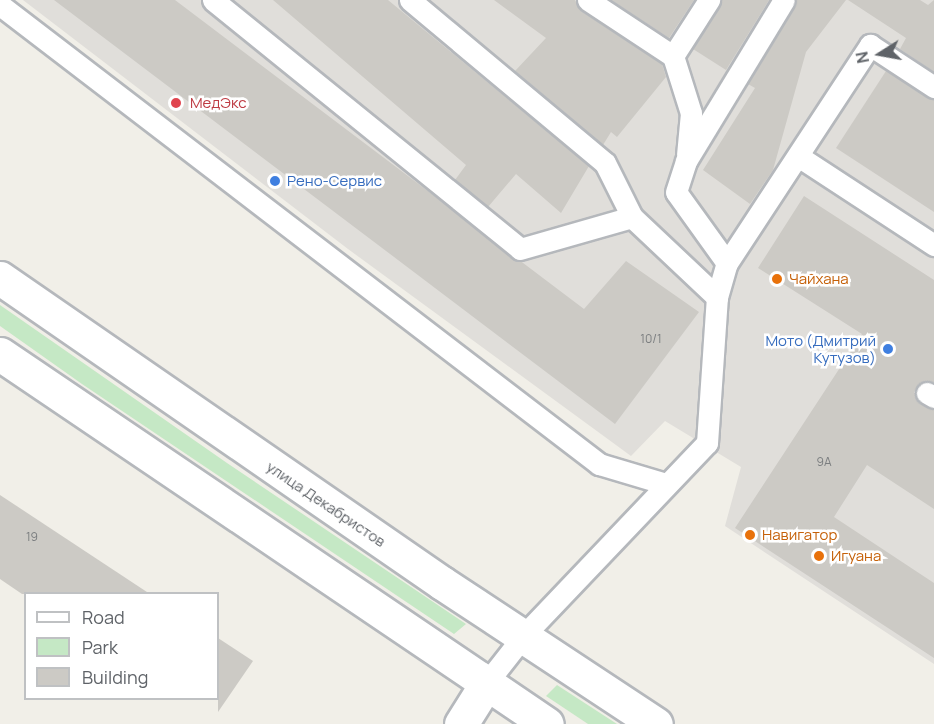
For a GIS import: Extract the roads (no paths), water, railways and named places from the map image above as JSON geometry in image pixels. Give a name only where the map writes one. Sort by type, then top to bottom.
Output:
[{"type":"street","name":"улица Декабристов","points":[[0,278],[432,577],[525,634],[656,724]]},
{"type":"street","points":[[0,354],[341,587],[488,681],[547,724]]},
{"type":"street","points":[[461,724],[488,681]]},
{"type":"lane","points":[[213,0],[520,249],[632,217]]},
{"type":"lane","points":[[410,0],[605,163],[632,217],[717,297]]},
{"type":"lane","points":[[588,0],[672,56],[690,113],[686,161],[676,192],[727,263]]},
{"type":"lane","points":[[672,56],[709,0]]},
{"type":"lane","points":[[686,161],[784,0]]},
{"type":"lane","points":[[0,5],[599,464],[666,484]]},
{"type":"lane","points":[[488,681],[525,634],[707,443],[717,297],[727,263],[870,45],[934,87]]},
{"type":"lane","points":[[798,156],[934,245]]},
{"type":"place","name":"МедЭкс","points":[[176,103]]},
{"type":"place","name":"Рено-Сервис","points":[[275,181]]},
{"type":"place","name":"Чайхана","points":[[777,279]]},
{"type":"place","name":"Мото (Дмитрий Кутузов)","points":[[888,349]]},
{"type":"place","name":"Навигатор","points":[[750,535]]},
{"type":"place","name":"Игуана","points":[[819,556]]}]
